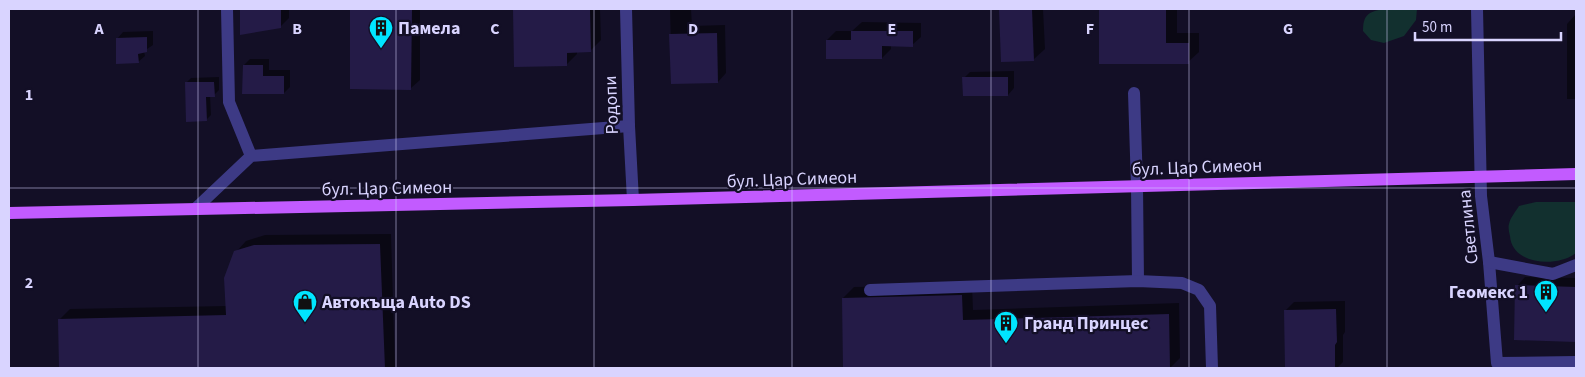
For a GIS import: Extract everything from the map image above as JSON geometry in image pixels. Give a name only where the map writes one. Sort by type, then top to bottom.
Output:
[{"type":"main road","name":"бул. Цар Симеон","points":[[9,213],[633,200],[1576,174]]},
{"type":"street","points":[[227,9],[229,102],[251,156]]},
{"type":"street","name":"Родопи","points":[[626,9],[628,126],[633,200]]},
{"type":"street","name":"Светлина","points":[[1477,9],[1480,177],[1497,363],[1576,362]]},
{"type":"street","points":[[1134,93],[1138,281]]},
{"type":"street","points":[[195,210],[251,156],[628,126]]},
{"type":"street","points":[[1489,262],[1553,274],[1576,265]]},
{"type":"street","points":[[870,290],[1138,281],[1182,283],[1199,290],[1210,306],[1212,368]]},
{"type":"green space","points":[[1383,9],[1417,9],[1416,20],[1404,36],[1384,43],[1371,40],[1363,31],[1365,18],[1374,11]]},
{"type":"green space","points":[[1536,202],[1576,202],[1576,253],[1568,258],[1547,262],[1527,258],[1518,253],[1513,246],[1509,228],[1510,222],[1519,206]]},
{"type":"building","points":[[240,9],[281,9],[281,28],[240,35]]},
{"type":"building","name":"Памела","points":[[350,9],[412,9],[411,90],[350,89]]},
{"type":"building","points":[[513,9],[590,9],[591,52],[567,53],[567,66],[514,67]]},
{"type":"building","points":[[999,9],[1032,9],[1034,61],[1001,62]]},
{"type":"building","points":[[1099,9],[1166,9],[1166,43],[1189,43],[1189,64],[1099,64]]},
{"type":"building","points":[[851,31],[913,31],[913,47],[882,46],[882,59],[826,59],[826,40],[851,40]]},
{"type":"building","points":[[717,33],[718,83],[671,84],[669,34]]},
{"type":"building","points":[[147,37],[147,52],[138,54],[139,63],[116,64],[116,38]]},
{"type":"building","points":[[243,65],[263,65],[263,76],[284,76],[284,94],[242,94]]},
{"type":"building","points":[[962,77],[1008,77],[1008,96],[963,96]]},
{"type":"building","points":[[185,82],[214,82],[215,97],[206,97],[207,121],[186,122]]},
{"type":"building","name":"Автокъща Auto DS","points":[[380,244],[385,368],[59,368],[58,319],[226,315],[224,278],[234,251],[254,245]]},
{"type":"building","name":"Геомекс 1","points":[[1515,285],[1576,287],[1576,342],[1514,340]]},
{"type":"building","name":"Гранд Принцес","points":[[962,295],[963,320],[1169,314],[1170,368],[843,368],[842,298]]},
{"type":"building","points":[[1336,309],[1337,342],[1335,345],[1335,368],[1285,368],[1284,310]]},
{"type":"place","name":"Памела","points":[[381,49]]},
{"type":"place","name":"Геомекс 1","points":[[1546,313]]},
{"type":"place","name":"Автокъща Auto DS","points":[[305,323]]},
{"type":"place","name":"Гранд Принцес","points":[[1006,344]]}]
